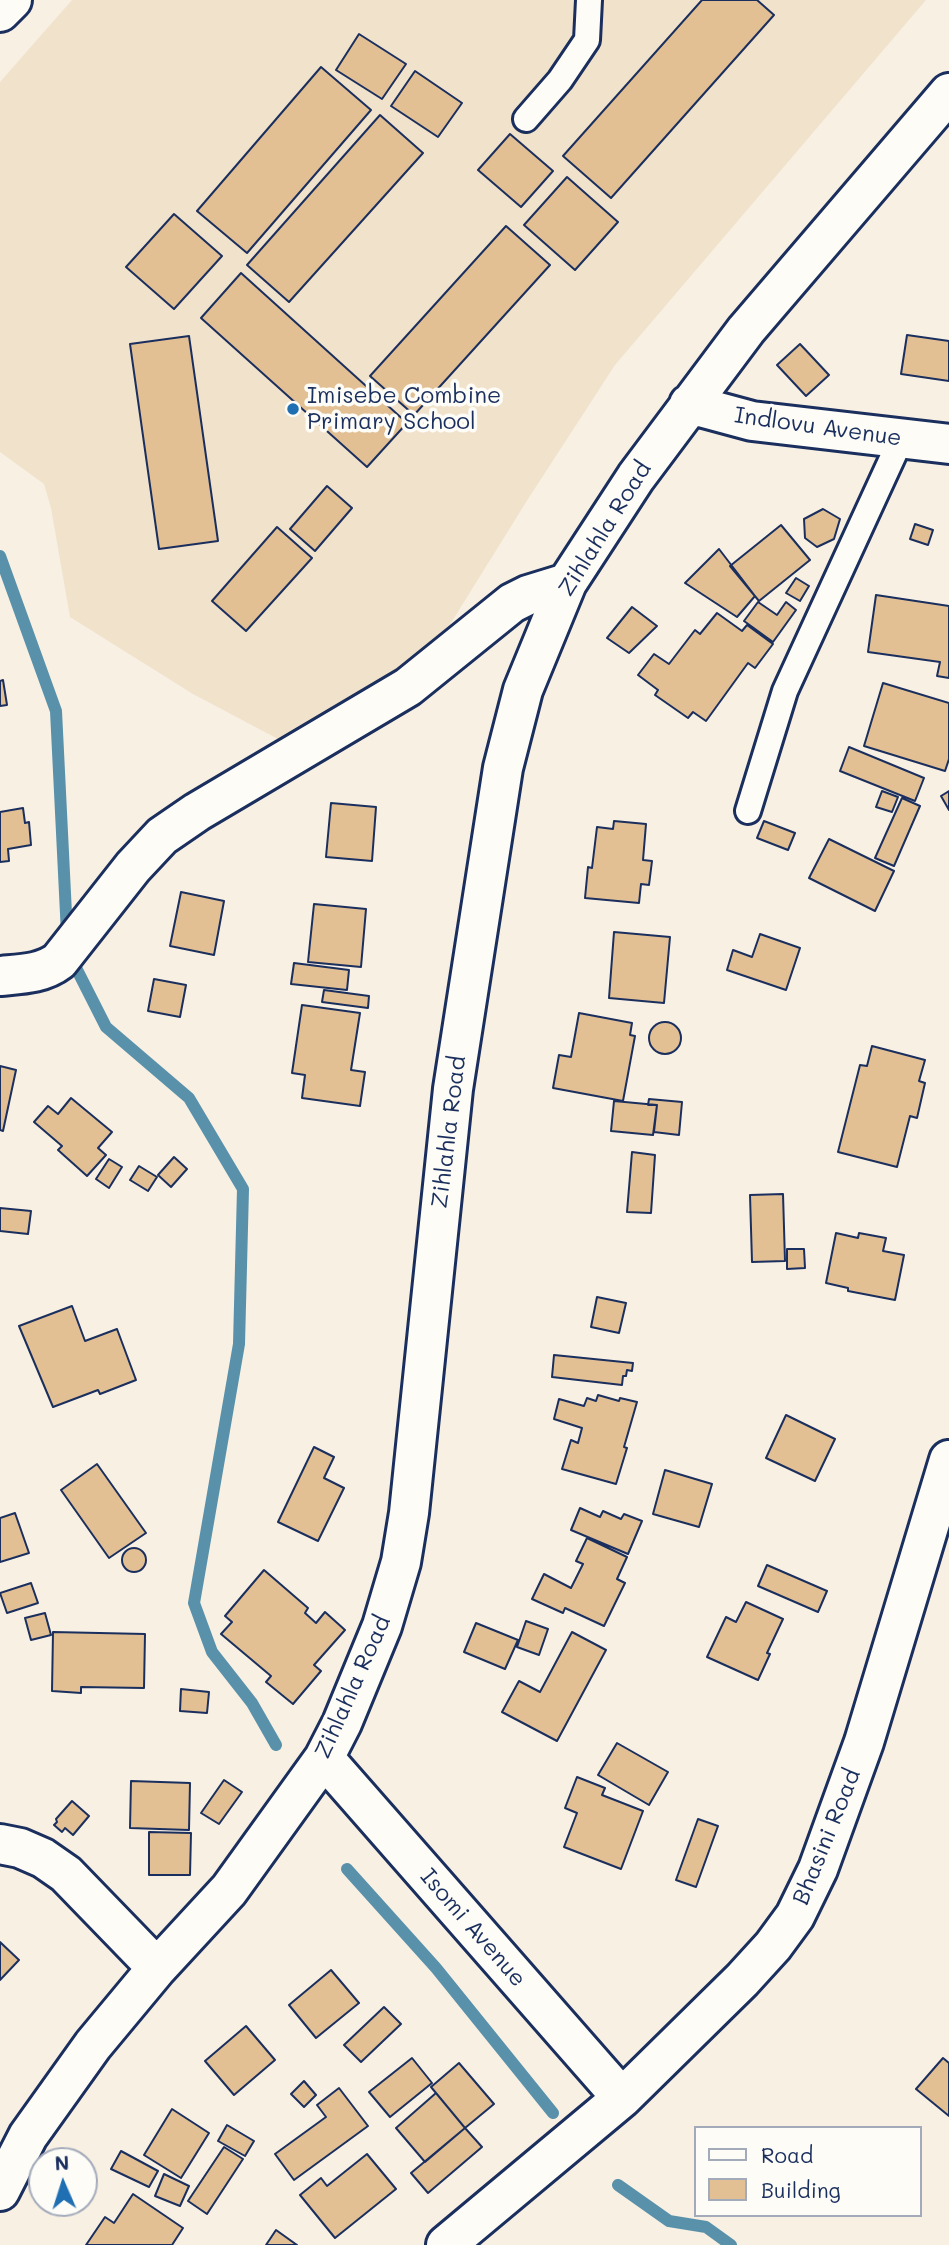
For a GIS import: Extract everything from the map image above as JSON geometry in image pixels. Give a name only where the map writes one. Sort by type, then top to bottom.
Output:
[{"type":"street","points":[[0,12],[12,0]]},
{"type":"street","name":"Zihlahla Road","points":[[0,2191],[28,2136],[93,2045],[157,1968],[229,1890],[324,1758],[382,1626],[401,1562],[409,1513],[453,1089],[503,768],[523,690],[567,583],[636,477],[746,330],[945,105]]},
{"type":"street","name":"Indlovu Avenue","points":[[689,404],[752,421],[949,444]]},
{"type":"street","points":[[0,976],[51,968],[133,867],[162,836],[197,812],[408,687],[512,603],[567,583]]},
{"type":"street","name":"Bhasini Road","points":[[446,2245],[622,2098],[742,1980],[773,1947],[795,1916],[818,1869],[864,1742],[949,1460]]},
{"type":"street","name":"Isomi Avenue","points":[[324,1758],[622,2098]]},
{"type":"street","points":[[0,1844],[20,1847],[66,1874],[157,1968]]},
{"type":"lane","points":[[526,119],[560,80],[587,40],[589,0]]},
{"type":"lane","points":[[748,811],[785,691],[901,439]]},
{"type":"shaded area","name":"Imisebe Combine Primary School","points":[[72,0],[926,0],[615,365],[418,676],[297,749],[193,694],[70,617],[51,508],[44,484],[0,452],[0,82]]},
{"type":"building","points":[[702,0],[757,0],[774,15],[611,198],[563,156]]},
{"type":"building","points":[[359,34],[406,64],[382,99],[336,70]]},
{"type":"building","points":[[321,67],[371,110],[247,253],[197,211]]},
{"type":"building","points":[[415,71],[462,103],[438,137],[391,106]]},
{"type":"building","points":[[380,115],[423,153],[289,302],[247,265]]},
{"type":"building","points":[[510,134],[553,171],[521,207],[478,170]]},
{"type":"building","points":[[567,177],[618,222],[575,270],[524,225]]},
{"type":"building","points":[[174,214],[222,256],[174,309],[126,267]]},
{"type":"building","points":[[506,226],[550,265],[414,415],[370,376]]},
{"type":"building","points":[[241,273],[407,423],[367,467],[201,318]]},
{"type":"building","points":[[907,335],[949,341],[949,381],[901,374]]},
{"type":"building","points":[[189,336],[218,541],[159,549],[130,344]]},
{"type":"building","points":[[800,344],[829,375],[806,396],[777,365]]},
{"type":"building","points":[[327,486],[352,508],[315,551],[290,529]]},
{"type":"building","points":[[823,509],[840,519],[834,539],[817,547],[805,538],[804,519]]},
{"type":"building","points":[[915,524],[933,530],[928,545],[910,539]]},
{"type":"building","points":[[781,525],[810,560],[759,601],[730,566]]},
{"type":"building","points":[[277,527],[312,558],[246,631],[212,601]]},
{"type":"building","points":[[719,549],[755,596],[737,617],[685,583]]},
{"type":"building","points":[[796,578],[809,586],[800,601],[786,593]]},
{"type":"building","points":[[876,595],[949,606],[949,678],[937,676],[940,662],[868,652]]},
{"type":"building","points":[[758,602],[777,615],[786,602],[796,610],[773,642],[744,621]]},
{"type":"building","points":[[632,607],[657,626],[629,653],[607,638]]},
{"type":"building","points":[[717,613],[742,631],[747,625],[773,644],[755,668],[748,663],[706,721],[693,712],[688,718],[655,695],[658,690],[638,675],[654,654],[669,664],[695,630],[700,634]]},
{"type":"building","points":[[3,680],[7,705],[0,706],[0,681]]},
{"type":"building","points":[[883,683],[949,703],[949,759],[945,771],[864,746]]},
{"type":"building","points":[[849,747],[924,778],[915,801],[840,771]]},
{"type":"building","points":[[882,791],[898,797],[892,812],[876,807]]},
{"type":"building","points":[[949,791],[949,810],[941,796]]},
{"type":"building","points":[[902,798],[920,806],[894,866],[875,858]]},
{"type":"building","points":[[331,803],[376,807],[372,861],[326,857]]},
{"type":"building","points":[[23,808],[25,823],[29,822],[31,845],[8,849],[9,861],[0,862],[0,812]]},
{"type":"building","points":[[614,821],[646,824],[643,860],[652,861],[649,885],[641,884],[639,903],[585,898],[588,867],[592,868],[597,827],[613,829]]},
{"type":"building","points":[[764,821],[795,833],[788,850],[757,838]]},
{"type":"building","points":[[829,839],[894,871],[875,911],[809,878]]},
{"type":"building","points":[[181,892],[224,901],[214,955],[170,946]]},
{"type":"building","points":[[314,904],[366,909],[361,967],[308,962]]},
{"type":"building","points":[[614,932],[670,937],[664,1003],[609,998]]},
{"type":"building","points":[[760,934],[800,948],[786,990],[727,970],[733,950],[752,957]]},
{"type":"building","points":[[294,963],[349,970],[347,990],[291,984]]},
{"type":"building","points":[[154,979],[186,985],[180,1017],[148,1011]]},
{"type":"building","points":[[324,990],[369,996],[368,1008],[322,1002]]},
{"type":"building","points":[[302,1005],[360,1013],[351,1070],[365,1072],[360,1106],[302,1098],[305,1075],[292,1073]]},
{"type":"building","points":[[579,1013],[632,1023],[630,1035],[635,1036],[623,1101],[553,1088],[559,1055],[571,1057]]},
{"type":"building","points":[[665,1022],[676,1027],[681,1038],[676,1049],[665,1054],[654,1049],[649,1038],[654,1027]]},
{"type":"building","points":[[872,1046],[925,1060],[919,1081],[925,1083],[917,1118],[910,1116],[897,1167],[838,1152],[860,1065],[867,1066]]},
{"type":"building","points":[[0,1066],[16,1070],[3,1131],[0,1130]]},
{"type":"building","points":[[71,1098],[112,1132],[98,1148],[106,1155],[87,1176],[58,1150],[62,1146],[34,1122],[48,1106],[58,1114]]},
{"type":"building","points":[[649,1099],[682,1102],[679,1135],[654,1132],[657,1105],[648,1105]]},
{"type":"building","points":[[614,1101],[657,1105],[653,1135],[611,1131]]},
{"type":"building","points":[[632,1152],[655,1155],[651,1213],[627,1212]]},
{"type":"building","points":[[174,1157],[187,1169],[171,1187],[158,1175]]},
{"type":"building","points":[[109,1159],[122,1167],[109,1188],[96,1179]]},
{"type":"building","points":[[139,1166],[157,1177],[148,1191],[130,1180]]},
{"type":"building","points":[[783,1194],[785,1261],[752,1262],[750,1195]]},
{"type":"building","points":[[0,1208],[31,1211],[28,1234],[0,1231]]},
{"type":"building","points":[[836,1233],[858,1238],[859,1233],[886,1238],[883,1251],[904,1255],[895,1300],[848,1291],[848,1288],[826,1283]]},
{"type":"building","points":[[787,1249],[804,1249],[805,1268],[787,1269]]},
{"type":"building","points":[[597,1297],[626,1303],[619,1333],[591,1327]]},
{"type":"building","points":[[72,1306],[85,1341],[117,1329],[136,1380],[100,1394],[98,1390],[53,1407],[19,1326]]},
{"type":"building","points":[[554,1355],[633,1363],[632,1371],[627,1370],[622,1385],[552,1377]]},
{"type":"building","points":[[598,1395],[619,1401],[620,1398],[637,1402],[616,1484],[562,1469],[571,1440],[578,1443],[582,1428],[554,1419],[559,1399],[584,1406],[587,1398],[596,1401]]},
{"type":"building","points":[[786,1415],[835,1439],[815,1481],[766,1458]]},
{"type":"building","points":[[314,1447],[334,1457],[324,1478],[344,1488],[318,1541],[278,1522]]},
{"type":"building","points":[[97,1464],[146,1533],[109,1558],[61,1490]]},
{"type":"building","points":[[665,1470],[712,1484],[699,1527],[653,1514]]},
{"type":"building","points":[[580,1508],[600,1517],[603,1511],[621,1519],[624,1514],[642,1521],[628,1554],[571,1530]]},
{"type":"building","points":[[15,1513],[29,1553],[0,1562],[0,1518]]},
{"type":"building","points":[[587,1538],[627,1557],[617,1579],[625,1583],[604,1626],[565,1608],[563,1613],[532,1599],[544,1574],[571,1588],[583,1564],[576,1561]]},
{"type":"building","points":[[134,1548],[143,1551],[146,1560],[143,1569],[134,1572],[125,1569],[122,1560],[125,1551]]},
{"type":"building","points":[[767,1565],[827,1591],[818,1612],[758,1586]]},
{"type":"building","points":[[264,1570],[308,1608],[305,1613],[316,1623],[325,1612],[345,1630],[314,1665],[321,1671],[293,1704],[266,1682],[271,1676],[221,1634],[232,1622],[225,1616]]},
{"type":"building","points":[[31,1583],[38,1603],[7,1613],[0,1593]]},
{"type":"building","points":[[746,1602],[783,1619],[758,1680],[707,1657],[726,1617],[736,1622]]},
{"type":"building","points":[[45,1613],[51,1635],[31,1640],[25,1618]]},
{"type":"building","points":[[526,1621],[548,1629],[539,1655],[517,1647]]},
{"type":"building","points":[[476,1623],[518,1640],[505,1669],[464,1652]]},
{"type":"building","points":[[53,1632],[145,1634],[144,1688],[81,1687],[81,1693],[52,1691]]},
{"type":"building","points":[[572,1632],[606,1650],[557,1741],[502,1712],[519,1681],[540,1692]]},
{"type":"building","points":[[181,1689],[209,1692],[207,1713],[180,1711]]},
{"type":"building","points":[[617,1743],[668,1772],[649,1805],[598,1775]]},
{"type":"building","points":[[577,1777],[605,1788],[602,1795],[643,1811],[621,1869],[564,1847],[577,1813],[565,1808]]},
{"type":"building","points":[[224,1780],[242,1792],[219,1824],[201,1813]]},
{"type":"building","points":[[131,1781],[190,1783],[189,1830],[130,1828]]},
{"type":"building","points":[[72,1801],[89,1816],[73,1835],[65,1828],[62,1832],[54,1825]]},
{"type":"building","points":[[698,1819],[718,1826],[696,1887],[676,1880]]},
{"type":"building","points":[[149,1832],[191,1833],[190,1875],[149,1875]]},
{"type":"building","points":[[0,1942],[19,1960],[0,1980]]},
{"type":"building","points":[[331,1970],[359,2003],[316,2038],[289,2005]]},
{"type":"building","points":[[384,2007],[401,2024],[361,2062],[344,2045]]},
{"type":"building","points":[[246,2026],[275,2060],[234,2095],[205,2061]]},
{"type":"building","points":[[412,2058],[432,2083],[390,2117],[369,2092]]},
{"type":"building","points":[[943,2058],[949,2063],[949,2116],[916,2089]]},
{"type":"building","points":[[459,2063],[494,2104],[465,2128],[431,2087]]},
{"type":"building","points":[[304,2081],[316,2095],[304,2107],[291,2094]]},
{"type":"building","points":[[339,2088],[368,2126],[294,2180],[275,2154],[326,2117],[317,2105]]},
{"type":"building","points":[[436,2093],[465,2128],[425,2162],[396,2128]]},
{"type":"building","points":[[172,2109],[209,2133],[181,2178],[144,2155]]},
{"type":"building","points":[[227,2125],[254,2141],[245,2156],[218,2141]]},
{"type":"building","points":[[465,2128],[482,2147],[428,2193],[411,2173]]},
{"type":"building","points":[[224,2147],[243,2159],[207,2214],[188,2201]]},
{"type":"building","points":[[121,2151],[158,2171],[149,2187],[111,2169]]},
{"type":"building","points":[[367,2154],[396,2189],[335,2238],[300,2195],[321,2178],[327,2186]]},
{"type":"building","points":[[164,2174],[189,2186],[180,2206],[155,2196]]},
{"type":"building","points":[[133,2194],[183,2228],[172,2245],[86,2245],[105,2217],[114,2223]]},
{"type":"building","points":[[276,2230],[297,2245],[266,2245]]},
{"type":"waterway","points":[[0,556],[56,711],[67,934]]},
{"type":"waterway","points":[[70,956],[106,1027],[189,1098],[243,1189],[239,1344],[194,1603],[212,1652],[252,1703],[276,1745]]},
{"type":"waterway","points":[[347,1869],[436,1968],[553,2113]]},
{"type":"waterway","points":[[618,2185],[669,2221],[706,2227],[731,2245]]},
{"type":"place","name":"Imisebe Combine Primary School","points":[[293,409]]}]
